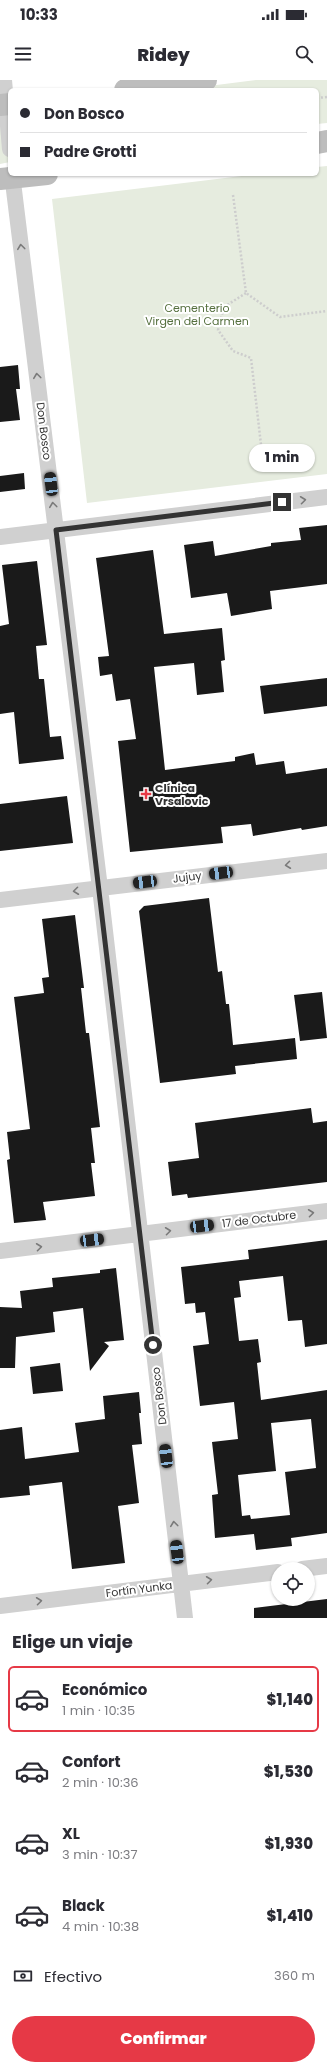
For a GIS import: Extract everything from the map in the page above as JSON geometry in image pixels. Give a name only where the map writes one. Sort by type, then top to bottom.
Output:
[{"type":"main road","points":[[140,88],[206,80]]},
{"type":"main road","points":[[8,177],[21,176]]},
{"type":"street","points":[[4,80],[8,131]]},
{"type":"street","name":"Don Bosco","points":[[8,177],[56,530],[100,888],[185,1618]]},
{"type":"street","points":[[0,537],[327,497]]},
{"type":"street","name":"Jujuy","points":[[0,900],[327,861]]},
{"type":"street","name":"17 de Octubre","points":[[0,1251],[327,1211]]},
{"type":"street","points":[[315,1567],[327,1566]]},
{"type":"street","name":"Fortín Yunka","points":[[0,1606],[271,1573]]},
{"type":"path","points":[[234,195],[246,293],[280,317],[327,311]]},
{"type":"path","points":[[246,293],[224,307],[218,330],[233,351],[251,358],[263,462]]},
{"type":"green space","points":[[256,80],[327,80],[327,123],[319,124],[319,88],[193,88]]},
{"type":"green space","points":[[8,111],[8,162],[0,164],[0,112]]},
{"type":"green space","name":"Cementerio Virgen del Carmen","points":[[327,166],[327,474],[87,503],[52,199],[242,176],[319,176],[319,167]]},
{"type":"building","points":[[18,365],[20,389],[16,389],[20,420],[0,422],[0,367]]},
{"type":"building","points":[[24,473],[25,489],[0,492],[0,476]]},
{"type":"building","points":[[327,525],[327,584],[270,591],[272,609],[231,616],[227,593],[191,598],[184,545],[213,541],[215,556],[271,546],[271,543],[301,540],[299,528]]},
{"type":"building","points":[[153,550],[164,634],[222,628],[225,660],[221,661],[224,692],[197,695],[194,663],[154,667],[165,770],[235,761],[235,757],[254,753],[256,765],[284,761],[286,774],[327,768],[327,826],[302,830],[301,828],[253,836],[251,824],[221,827],[223,843],[130,852],[118,741],[136,739],[130,699],[116,701],[112,674],[100,676],[98,657],[109,656],[96,558]]},
{"type":"building","points":[[37,561],[47,645],[36,646],[39,679],[44,679],[50,737],[61,736],[64,759],[19,764],[14,712],[0,714],[0,626],[9,624],[2,565]]},
{"type":"building","points":[[327,678],[327,706],[264,714],[260,686]]},
{"type":"building","points":[[67,796],[73,843],[0,851],[0,804]]},
{"type":"building","points":[[209,898],[218,972],[222,971],[226,1004],[229,1004],[233,1045],[295,1038],[297,1059],[235,1066],[236,1074],[160,1083],[139,911],[144,906]]},
{"type":"building","points":[[75,915],[84,988],[81,988],[86,1033],[89,1033],[100,1127],[91,1128],[95,1163],[91,1163],[95,1196],[43,1202],[46,1220],[14,1223],[7,1160],[10,1159],[7,1132],[30,1129],[14,997],[44,993],[42,978],[49,977],[42,919]]},
{"type":"building","points":[[322,992],[327,1038],[300,1041],[294,995]]},
{"type":"building","points":[[311,1108],[313,1123],[327,1121],[327,1182],[188,1198],[187,1194],[172,1196],[168,1162],[199,1158],[195,1123]]},
{"type":"building","points":[[327,1240],[327,1344],[305,1347],[302,1320],[288,1321],[283,1276],[239,1281],[241,1297],[234,1298],[239,1341],[258,1339],[261,1362],[257,1363],[261,1400],[327,1390],[327,1533],[291,1538],[292,1546],[256,1550],[254,1534],[215,1538],[212,1495],[218,1494],[212,1442],[238,1439],[234,1402],[200,1406],[193,1346],[209,1344],[205,1312],[196,1313],[195,1303],[185,1304],[181,1267],[249,1259],[248,1250]],"holes":[[[311,1419],[316,1468],[285,1472],[290,1515],[251,1519],[250,1515],[242,1516],[238,1475],[276,1471],[271,1423]]]},
{"type":"building","points":[[116,1268],[124,1340],[104,1342],[109,1346],[90,1371],[83,1308],[53,1312],[55,1332],[16,1337],[15,1368],[0,1368],[0,1307],[22,1308],[20,1291],[53,1287],[52,1278],[100,1273],[100,1270]]},
{"type":"building","points":[[60,1363],[63,1391],[33,1394],[30,1367]]},
{"type":"building","points":[[139,1392],[141,1413],[139,1413],[142,1444],[132,1445],[139,1503],[118,1506],[125,1563],[72,1569],[62,1482],[29,1486],[30,1495],[0,1498],[0,1430],[22,1427],[25,1459],[79,1452],[75,1423],[105,1419],[103,1396]]},
{"type":"building","points":[[327,1599],[327,1618],[254,1618],[254,1608],[271,1606],[315,1606],[315,1600]]},
{"type":"place","name":"Clínica Vrsalovic","points":[[146,794]]},
{"type":"route","points":[[153,1345],[100,888],[56,530],[282,502]]}]
